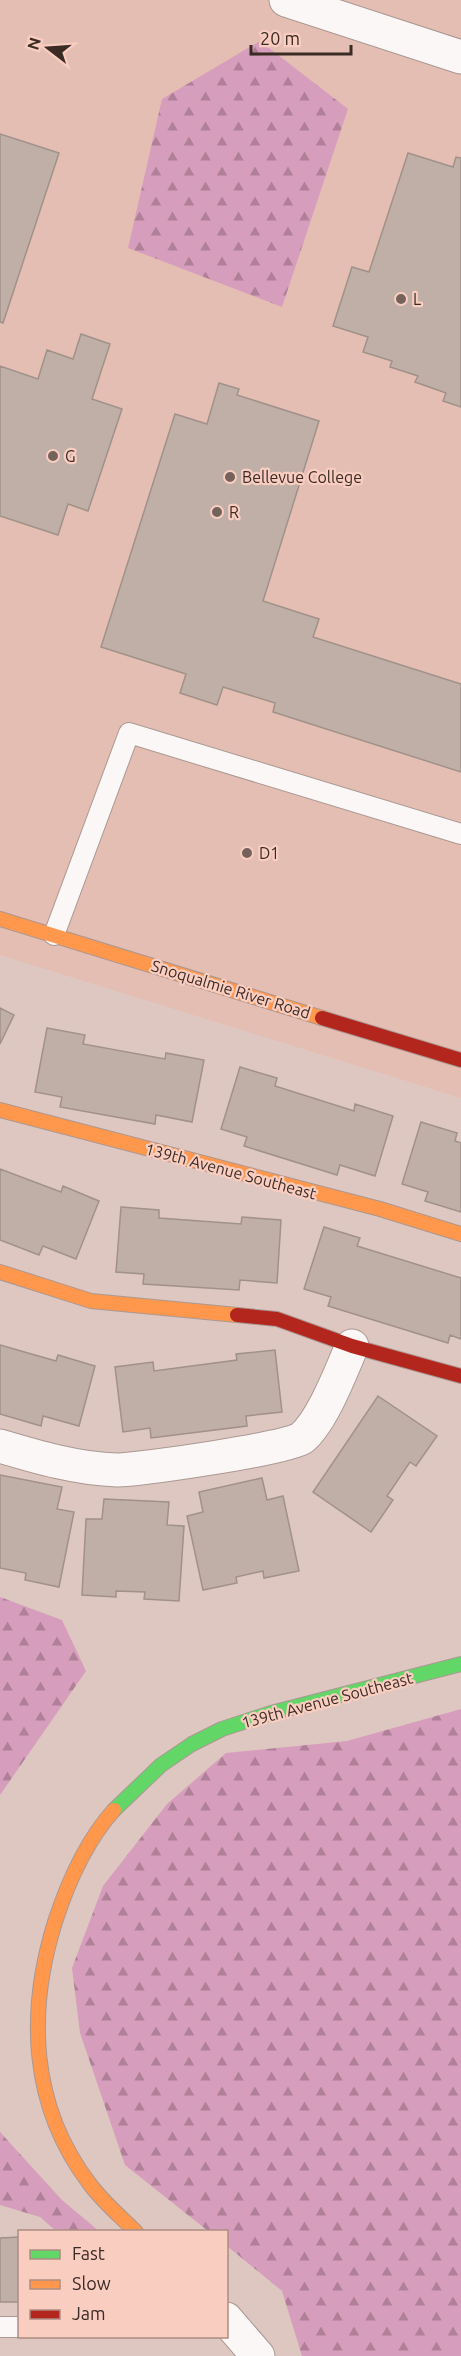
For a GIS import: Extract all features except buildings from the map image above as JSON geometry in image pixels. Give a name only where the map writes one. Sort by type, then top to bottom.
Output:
[{"type":"street","points":[[286,0],[461,57]]},
{"type":"street","name":"Snoqualmie River Road","points":[[0,919],[461,1060]]},
{"type":"street","name":"139th Avenue Southeast","points":[[0,1110],[380,1209],[461,1234]]},
{"type":"street","points":[[0,1272],[91,1301],[277,1319],[352,1346],[461,1376]]},
{"type":"street","points":[[0,1446],[42,1459],[117,1470],[273,1449],[302,1439],[330,1398],[352,1346]]},
{"type":"street","name":"139th Avenue Southeast","points":[[134,2230],[113,2210],[79,2169],[54,2112],[37,2049],[38,2003],[46,1956],[58,1909],[88,1844],[123,1796],[148,1773],[193,1743],[272,1712],[461,1664]]},
{"type":"street","points":[[228,2321],[258,2356]]},
{"type":"lane","points":[[54,935],[129,733],[461,834]]},
{"type":"lane","points":[[0,2327],[18,2327]]},
{"type":"shaded area","name":"Bellevue College","points":[[0,0],[461,0],[461,1098],[0,955]]},
{"type":"green space","points":[[260,41],[348,109],[282,307],[128,248],[162,99]]},
{"type":"green space","points":[[0,1597],[62,1620],[86,1671],[0,1795]]},
{"type":"green space","points":[[461,1709],[461,2356],[302,2356],[282,2291],[228,2247],[228,2230],[207,2230],[125,2165],[80,2033],[72,1968],[103,1886],[167,1804],[226,1753],[347,1741]]},
{"type":"green space","points":[[0,2132],[62,2200],[98,2230],[55,2230],[40,2217],[0,2205]]},
{"type":"traffic: fast","points":[[114,1810],[161,1765],[192,1744],[222,1729],[271,1713],[461,1664]]},
{"type":"traffic: slow","points":[[0,919],[322,1018]]},
{"type":"traffic: slow","points":[[0,1110],[380,1209],[461,1234]]},
{"type":"traffic: slow","points":[[0,1272],[91,1301],[237,1315]]},
{"type":"traffic: slow","points":[[114,1810],[86,1849],[55,1922],[40,1990],[39,2057],[45,2090],[55,2122],[69,2153],[94,2190],[134,2230]]},
{"type":"traffic: jam","points":[[322,1018],[461,1060]]},
{"type":"traffic: jam","points":[[237,1315],[277,1319],[352,1346],[461,1376]]},
{"type":"place","name":"L","points":[[401,299]]},
{"type":"place","name":"G","points":[[53,456]]},
{"type":"place","name":"Bellevue College","points":[[230,477]]},
{"type":"place","name":"R","points":[[217,512]]},
{"type":"place","name":"D1","points":[[247,853]]}]
